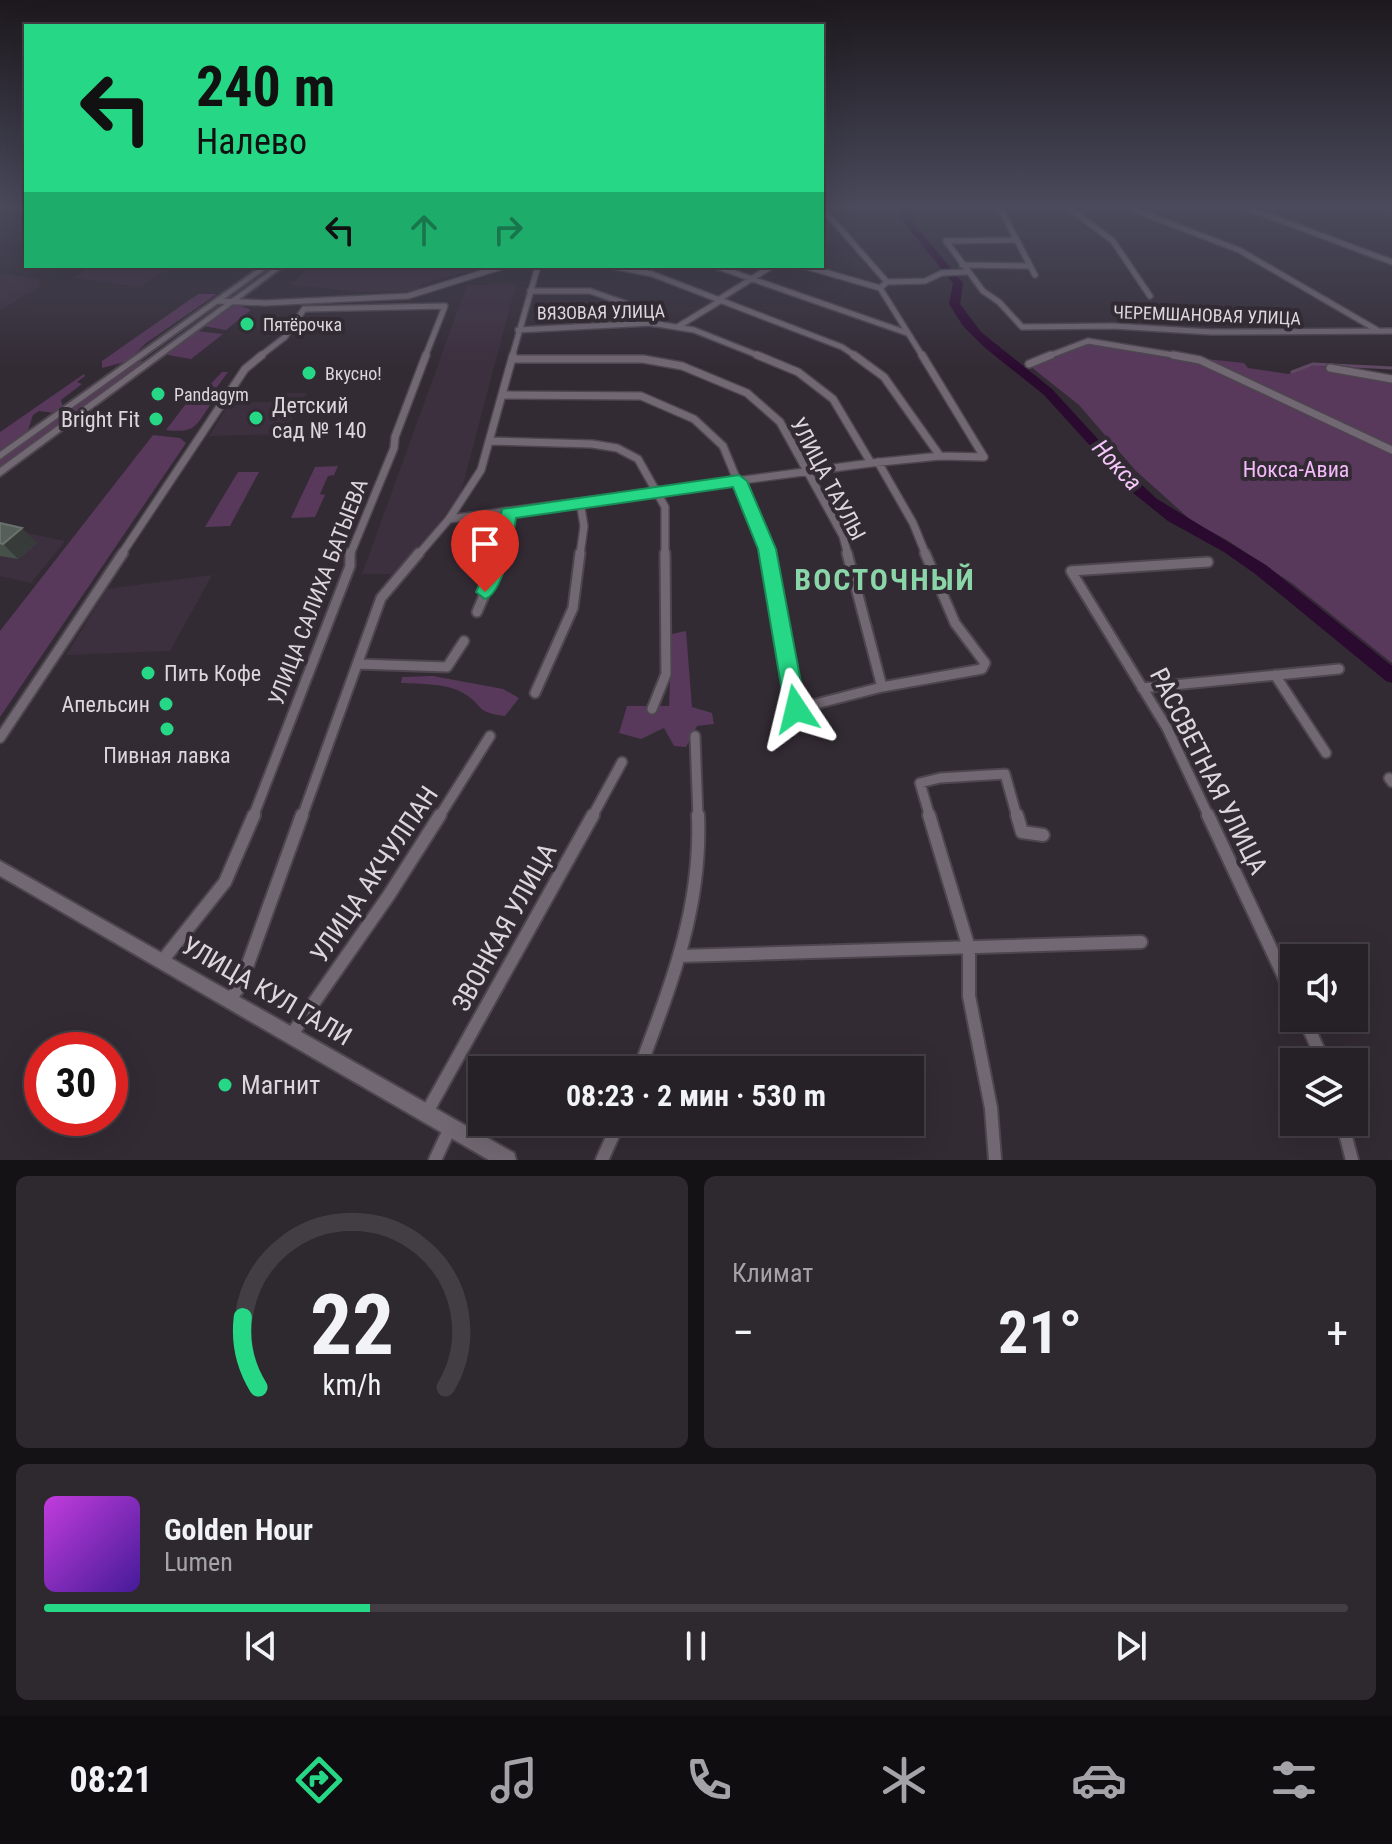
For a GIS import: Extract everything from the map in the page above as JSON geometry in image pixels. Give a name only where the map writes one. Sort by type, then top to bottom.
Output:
[{"type":"street","points":[[868,260],[887,282]]},
{"type":"street","points":[[880,288],[887,282],[925,281],[942,273],[966,272],[959,260]]},
{"type":"street","points":[[1026,260],[1035,275]]},
{"type":"street","points":[[1126,260],[1150,296]]},
{"type":"street","points":[[1257,260],[1380,331]]},
{"type":"street","points":[[962,265],[1030,266]]},
{"type":"street","points":[[0,456],[264,268]]},
{"type":"street","points":[[0,473],[278,268]]},
{"type":"street","points":[[217,301],[302,304],[413,295],[498,268]]},
{"type":"street","points":[[229,1001],[240,986],[381,598],[449,519],[481,470],[537,268]]},
{"type":"street","points":[[630,268],[842,347],[884,377],[940,456]]},
{"type":"street","points":[[721,268],[907,333]]},
{"type":"street","points":[[679,326],[769,268]]},
{"type":"street","points":[[449,519],[874,462],[940,456],[984,457],[880,288],[811,268]]},
{"type":"street","name":"ЧЕРЕМШАНОВАЯ УЛИЦА","points":[[966,272],[1022,327],[1113,326],[1211,332],[1392,331]]},
{"type":"street","points":[[530,291],[590,291],[653,313],[654,324]]},
{"type":"street","points":[[0,738],[245,369],[285,337],[302,304]]},
{"type":"street","name":"УЛИЦА САЛИХА БАТЫЕВА","points":[[162,961],[225,882],[239,854],[445,306],[302,304]]},
{"type":"street","name":"ВЯЗОВАЯ УЛИЦА","points":[[518,330],[654,324],[679,326],[798,372],[833,399],[913,523],[955,623],[985,663],[982,669],[882,687]]},
{"type":"street","points":[[1029,364],[1088,341],[1200,360],[1392,450]]},
{"type":"street","points":[[140,356],[155,359]]},
{"type":"street","name":"УЛИЦА ТАУЛЫ","points":[[512,359],[643,359],[682,366],[747,393],[780,422],[843,536],[882,687]]},
{"type":"street","points":[[1330,368],[1392,379]]},
{"type":"street","points":[[502,395],[641,396],[694,419],[723,446],[767,549],[796,709],[882,687]]},
{"type":"street","points":[[489,441],[592,444],[617,448],[638,459],[665,507],[666,674],[652,709]]},
{"type":"street","points":[[535,693],[573,608],[584,526],[580,502]]},
{"type":"street","points":[[477,612],[502,553],[508,513]]},
{"type":"street","name":"РАССВЕТНАЯ УЛИЦА","points":[[1208,562],[1071,571],[1167,728],[1280,968]]},
{"type":"street","points":[[357,664],[447,667],[464,641]]},
{"type":"street","points":[[1142,688],[1339,669]]},
{"type":"street","points":[[1275,675],[1326,753]]},
{"type":"street","name":"УЛИЦА АКЧУЛПАН","points":[[292,1034],[389,895],[490,736]]},
{"type":"street","points":[[644,1056],[680,956],[698,872],[695,736]]},
{"type":"street","name":"ЗВОНКАЯ УЛИЦА","points":[[426,1113],[622,762]]},
{"type":"street","points":[[995,1160],[991,1108],[969,996],[969,948],[920,783],[940,778],[1005,774],[1022,832],[1043,835]]},
{"type":"street","name":"УЛИЦА КУЛ ГАЛИ","points":[[0,868],[507,1160]]},
{"type":"street","points":[[680,956],[1141,942]]},
{"type":"street","points":[[435,1160],[450,1127]]},
{"type":"street","points":[[602,1160],[613,1136]]},
{"type":"street","points":[[1346,1136],[1352,1160]]},
{"type":"shaded area","points":[[90,268],[170,268],[140,287],[73,278]]},
{"type":"shaded area","points":[[309,268],[486,268],[423,283],[417,291],[366,292],[291,285]]},
{"type":"shaded area","points":[[0,273],[37,279],[41,286],[0,310]]},
{"type":"shaded area","points":[[516,284],[460,496],[421,546],[392,574],[362,574],[467,285]]},
{"type":"shaded area","name":"Детский сад № 140","points":[[282,393],[307,393],[283,434],[209,436],[230,402],[276,402]]},
{"type":"shaded area","points":[[0,527],[65,541],[31,583],[0,576]]},
{"type":"shaded area","points":[[212,575],[170,651],[66,655],[107,589]]},
{"type":"green space","points":[[198,294],[217,294],[146,343],[128,361],[102,368],[102,361]]},
{"type":"green space","points":[[239,305],[251,310],[226,330],[203,326],[229,306]]},
{"type":"green space","points":[[196,331],[223,334],[191,359],[168,355],[167,353]]},
{"type":"green space","name":"Нокса-Авиа","points":[[1088,340],[1158,354],[1244,363],[1248,368],[1288,374],[1315,365],[1392,376],[1392,663],[1293,584],[1227,540],[1193,522],[1136,471],[1079,405],[1026,363]]},
{"type":"green space","points":[[145,361],[0,468],[0,460],[136,362]]},
{"type":"green space","points":[[222,372],[228,372],[209,398],[213,401],[195,426],[177,431],[166,430],[185,405],[188,394],[204,391]]},
{"type":"green space","points":[[84,374],[77,382],[82,384],[61,400],[63,408],[55,413],[39,411],[33,415],[28,430],[0,452],[0,432]]},
{"type":"green space","points":[[153,435],[180,438],[186,443],[0,717],[0,631]]},
{"type":"green space","points":[[338,466],[334,475],[328,476],[320,494],[325,495],[315,517],[291,518],[315,467]]},
{"type":"green space","points":[[238,472],[259,472],[230,526],[205,527]]},
{"type":"green space","points":[[686,631],[692,707],[712,713],[714,724],[697,726],[686,747],[674,746],[664,728],[641,739],[619,733],[627,706],[669,706],[672,634]]},
{"type":"green space","points":[[433,676],[503,689],[519,698],[505,716],[484,710],[463,693],[449,687],[401,683],[402,677]]},
{"type":"building","points":[[0,523],[22,528],[3,544],[0,543]]},
{"type":"waterway","name":"Нокса","points":[[940,260],[958,283],[954,304],[966,324],[1048,392],[1124,476],[1152,502],[1260,569],[1392,676]]},
{"type":"waterway","points":[[1292,372],[1313,364],[1392,368]]},
{"type":"place","name":"Пятёрочка","points":[[247,324]]},
{"type":"place","name":"Вкусно!","points":[[309,373]]},
{"type":"place","name":"Pandagym","points":[[158,394]]},
{"type":"place","name":"Детский сад № 140","points":[[256,418]]},
{"type":"place","name":"Bright Fit","points":[[156,419]]},
{"type":"place","name":"Пить Кофе","points":[[148,673]]},
{"type":"place","name":"Апельсин","points":[[166,704]]},
{"type":"place","name":"Пивная лавка","points":[[167,729]]},
{"type":"place","name":"Магнит","points":[[225,1085]]},
{"type":"district","name":"ВОСТОЧНЫЙ","points":[[885,579]]},
{"type":"route","points":[[485,592],[502,553],[508,513],[739,481],[767,549],[796,709]]}]
